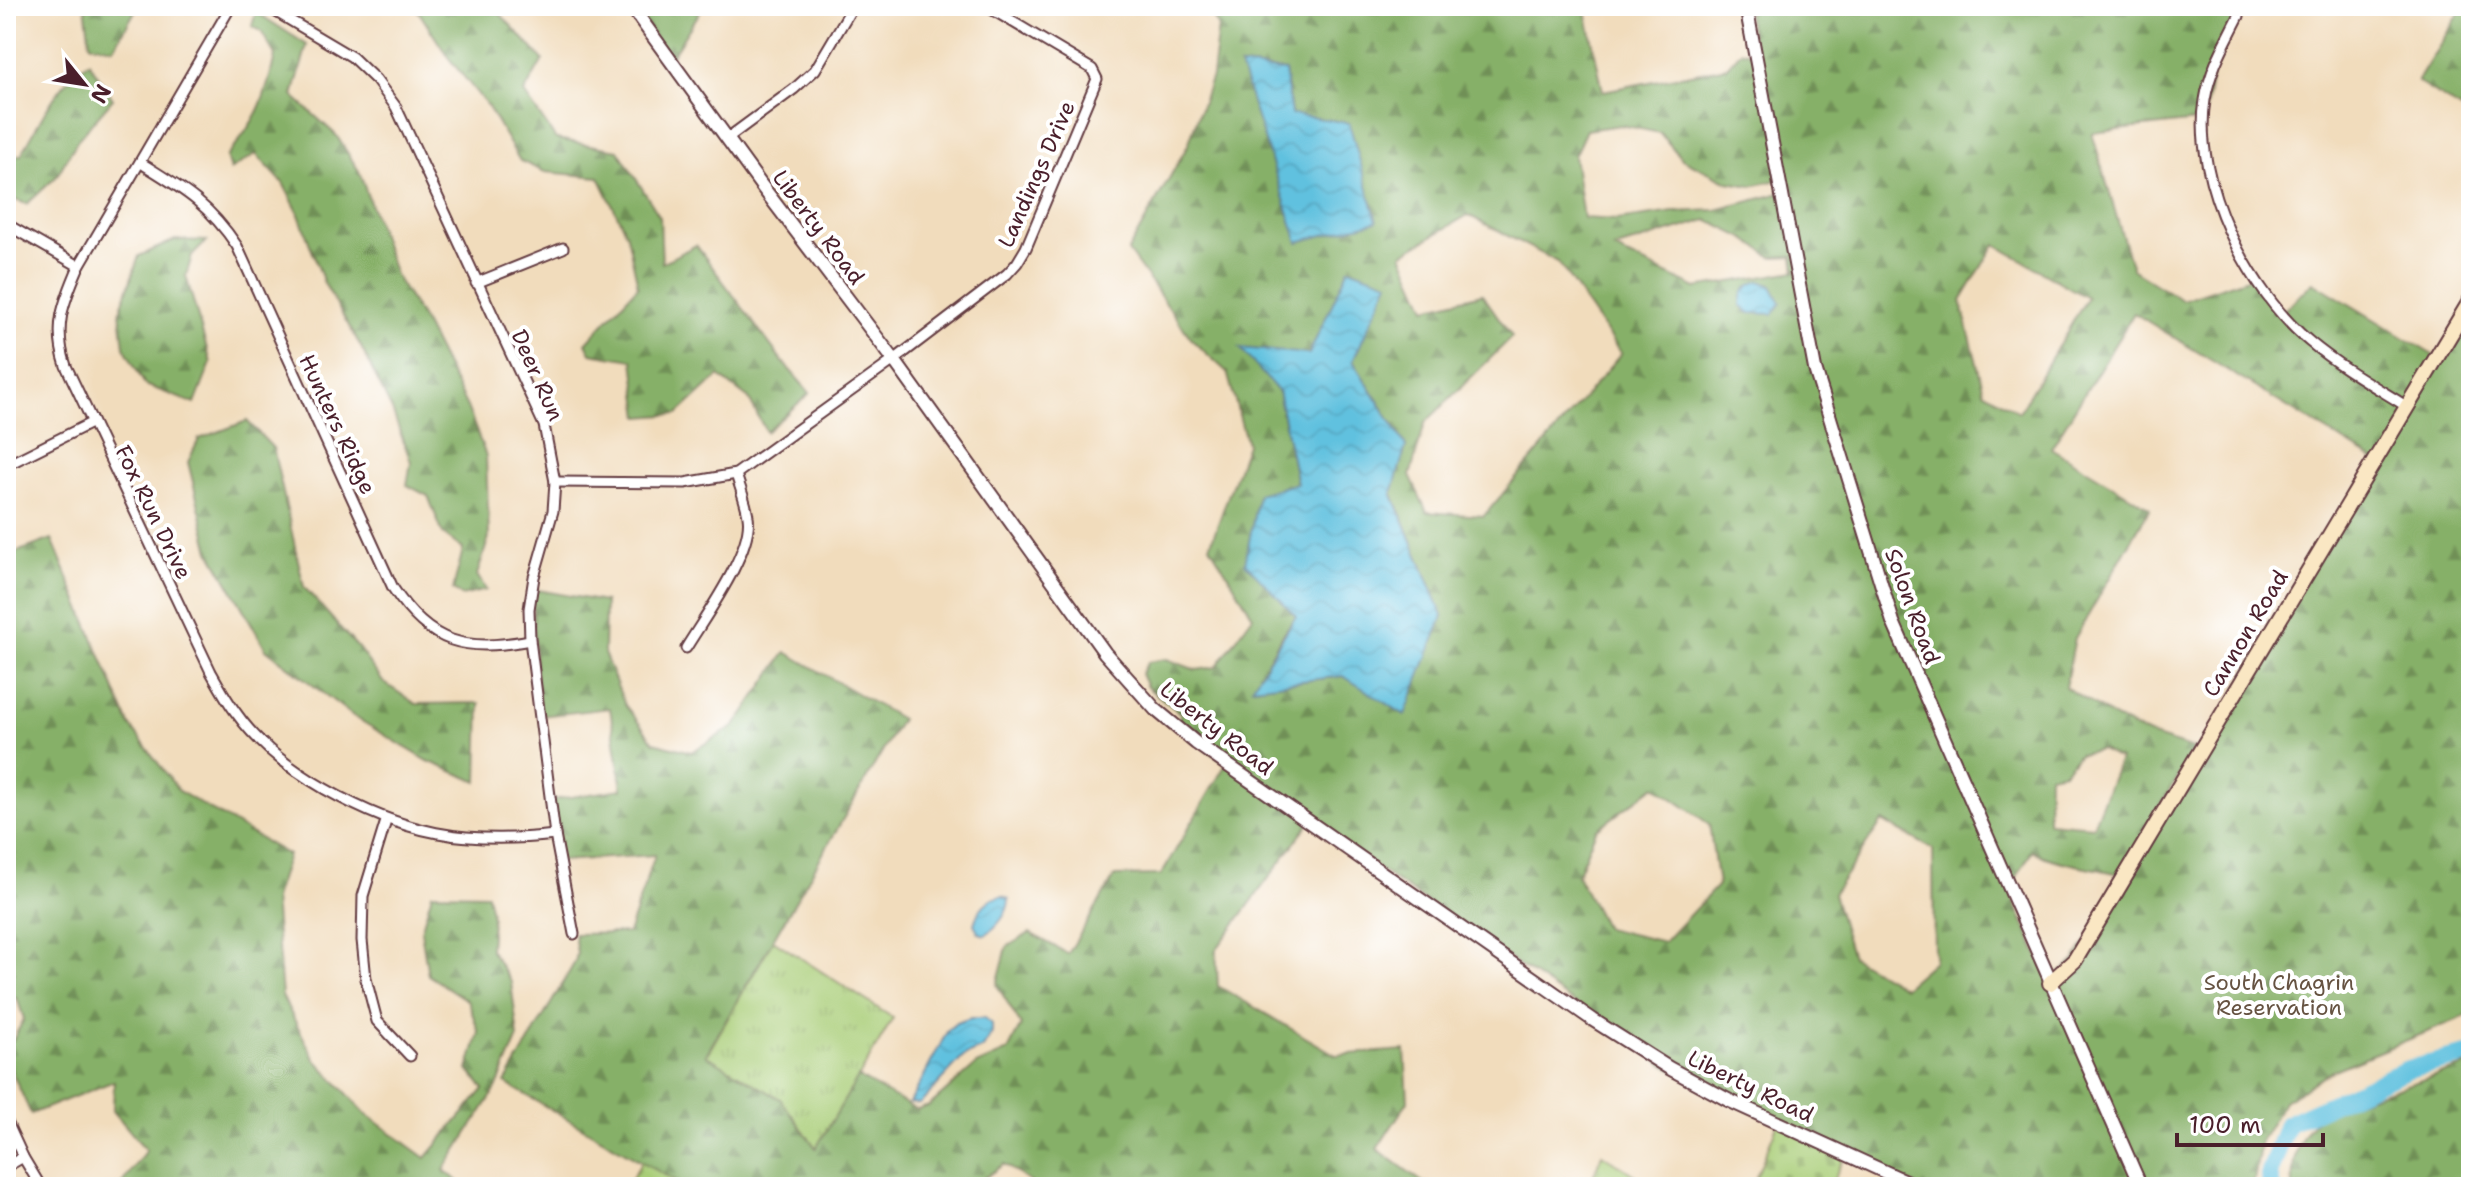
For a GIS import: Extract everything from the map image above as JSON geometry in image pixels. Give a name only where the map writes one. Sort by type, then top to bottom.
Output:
[{"type":"main road","name":"Cannon Road","points":[[2050,983],[2075,960],[2471,300]]},
{"type":"street","name":"Fox Run Drive","points":[[231,6],[79,266],[64,301],[59,329],[60,347],[91,423],[211,672],[238,716],[270,750],[303,776],[386,821],[435,834],[471,839],[509,840],[555,835]]},
{"type":"street","name":"Deer Run","points":[[266,6],[352,57],[376,80],[396,107],[544,425],[555,482],[553,511],[534,577],[529,609],[530,640],[555,835],[574,934]]},
{"type":"street","name":"Liberty Road","points":[[631,6],[894,360],[1105,653],[1155,709],[1196,743],[1593,1020],[1669,1068],[1728,1100],[1918,1187]]},
{"type":"street","points":[[729,137],[815,70],[853,6]]},
{"type":"street","name":"Landings Drive","points":[[894,360],[1007,274],[1017,263],[1097,79],[1092,69],[986,6]]},
{"type":"street","name":"Solon Road","points":[[1746,6],[1812,358],[1893,622],[2141,1187]]},
{"type":"street","points":[[2239,16],[2213,66],[2205,101],[2204,139],[2215,196],[2240,257],[2281,314],[2309,341],[2406,406]]},
{"type":"street","name":"Hunters Ridge","points":[[141,163],[205,206],[237,246],[393,588],[409,613],[428,628],[466,645],[496,646],[530,640]]},
{"type":"street","points":[[6,224],[79,266]]},
{"type":"street","points":[[476,283],[563,248]]},
{"type":"street","points":[[555,482],[685,483],[736,474],[894,360]]},
{"type":"street","points":[[15,461],[91,423]]},
{"type":"street","points":[[686,648],[742,555],[749,518],[736,474]]},
{"type":"street","points":[[386,821],[363,896],[362,940],[366,979],[377,1021],[410,1056]]},
{"type":"street","points":[[6,1120],[41,1187]]},
{"type":"street","points":[[6,1167],[23,1157]]},
{"type":"green space","points":[[85,6],[138,6],[114,48],[90,44]]},
{"type":"green space","points":[[415,6],[494,7],[543,60],[524,93],[556,139],[618,150],[660,217],[662,263],[696,245],[783,362],[810,393],[766,432],[749,399],[719,376],[678,414],[640,417],[633,360],[591,353],[586,343],[638,286],[627,235],[599,177],[545,172],[520,161],[488,107],[448,57]]},
{"type":"green space","points":[[631,6],[704,6],[670,58]]},
{"type":"green space","name":"South Chagrin Reservation","points":[[1207,6],[1585,6],[1603,91],[1727,67],[1741,51],[1754,53],[1747,12],[1782,6],[2267,6],[2239,17],[2213,66],[2204,120],[2092,133],[2132,269],[2182,300],[2254,276],[2281,313],[2313,282],[2436,357],[2471,300],[2471,1014],[2334,1070],[2284,1101],[2261,1140],[2253,1187],[1918,1187],[1669,1068],[1310,822],[1216,950],[1218,986],[1336,1055],[1405,1050],[1408,1101],[1377,1149],[1424,1183],[1454,1187],[1037,1187],[1004,1164],[972,1187],[686,1187],[505,1083],[575,962],[574,934],[628,933],[655,855],[560,861],[551,800],[622,789],[610,708],[541,716],[532,589],[605,602],[604,653],[625,705],[654,742],[691,752],[735,726],[786,652],[901,719],[706,1055],[780,1099],[816,1148],[858,1077],[917,1110],[929,1106],[976,1065],[1008,1051],[1021,1025],[997,985],[1007,947],[1030,933],[1068,954],[1115,876],[1161,875],[1226,764],[1174,725],[1181,714],[1147,687],[1141,674],[1148,662],[1167,659],[1196,670],[1216,667],[1253,616],[1210,546],[1247,444],[1227,372],[1193,341],[1128,251],[1188,145],[1212,76],[1218,26]],"holes":[[[1240,66],[1285,71],[1291,114]],[[1621,125],[1660,133],[1682,159],[1728,182],[1751,186],[1778,180],[1781,193],[1716,210],[1617,220],[1583,218],[1574,156],[1586,130]],[[1468,215],[1558,262],[1621,354],[1484,516],[1427,512],[1410,476],[1425,423],[1512,337],[1482,294],[1426,308],[1402,254]],[[1707,220],[1744,238],[1772,257],[1793,256],[1795,271],[1696,288],[1614,249]],[[1995,244],[2087,298],[2019,412],[1984,391],[1961,301]],[[1349,269],[1353,361],[1406,446],[1392,492],[1443,616],[1343,676],[1253,687],[1296,616],[1297,483],[1278,391],[1309,354]],[[2134,313],[2374,460],[2075,960],[2050,982],[2009,890],[2032,851],[2063,862],[2119,874],[2194,749],[2149,735],[2065,687],[2075,638],[2150,508],[2051,448]],[[2101,750],[2120,759],[2093,826],[2048,822],[2049,775],[2063,772],[2079,754]],[[1655,786],[1709,824],[1718,885],[1664,942],[1605,928],[1577,875],[1596,830]],[[1882,821],[1933,849],[1934,961],[1904,987],[1852,957],[1833,894]]]},
{"type":"green space","points":[[2464,6],[2471,6],[2471,115],[2417,82]]},
{"type":"green space","points":[[256,12],[307,45],[293,96],[336,135],[359,171],[395,275],[421,317],[467,407],[486,456],[489,537],[477,575],[486,590],[462,596],[453,590],[463,549],[443,534],[428,496],[407,485],[411,462],[392,410],[360,345],[324,283],[298,212],[283,183],[256,154],[230,170],[226,157],[258,110],[275,55],[261,31],[252,26]]},
{"type":"green space","points":[[89,62],[113,99],[79,138],[56,177],[27,204],[6,197],[6,156],[21,155],[58,92]]},
{"type":"green space","points":[[175,240],[207,241],[192,256],[186,276],[211,363],[195,404],[145,385],[124,347],[120,311],[139,256]]},
{"type":"green space","points":[[247,421],[273,448],[304,587],[358,648],[383,682],[416,704],[480,703],[478,782],[428,761],[353,716],[266,649],[210,551],[188,462],[199,439]]},
{"type":"green space","points":[[52,539],[129,724],[179,791],[288,855],[274,898],[282,996],[314,1058],[367,1115],[426,1158],[484,1089],[468,1070],[479,1033],[468,1001],[428,975],[421,931],[432,893],[487,894],[492,917],[490,949],[511,982],[518,1037],[496,1089],[444,1170],[466,1187],[178,1187],[172,1180],[159,1187],[99,1187],[120,1186],[146,1150],[113,1111],[114,1081],[31,1114],[6,1059],[6,1053],[24,1019],[17,998],[6,999],[6,556]]},
{"type":"green space","points":[[773,940],[893,1018],[817,1149],[780,1099],[706,1056]]},
{"type":"green space","points":[[2471,1064],[2471,1187],[2293,1187],[2293,1165],[2299,1145],[2309,1127],[2324,1112]]},
{"type":"green space","points":[[1778,1123],[1846,1154],[1830,1187],[1777,1187],[1756,1177]]},
{"type":"green space","points":[[1602,1154],[1653,1187],[1589,1187]]},
{"type":"green space","points":[[642,1161],[686,1187],[627,1187]]},
{"type":"water","points":[[1240,66],[1285,71],[1291,114],[1349,123],[1377,221],[1298,242]]},
{"type":"water","points":[[1349,268],[1389,282],[1353,361],[1406,446],[1392,493],[1443,616],[1405,715],[1343,676],[1252,687],[1296,616],[1245,563],[1258,494],[1297,483],[1278,391],[1240,348],[1309,354]]},
{"type":"water","points":[[1760,281],[1772,286],[1781,303],[1773,314],[1750,313],[1741,306],[1745,290]]},
{"type":"water","points":[[1002,896],[1009,899],[1005,914],[985,935],[979,933],[974,924],[981,910],[992,899]]},
{"type":"water","points":[[985,1018],[992,1024],[992,1033],[983,1048],[964,1056],[920,1104],[910,1103],[948,1030],[956,1023]]},
{"type":"waterway","points":[[2272,1187],[2269,1175],[2287,1124],[2408,1069],[2471,1054]]}]
